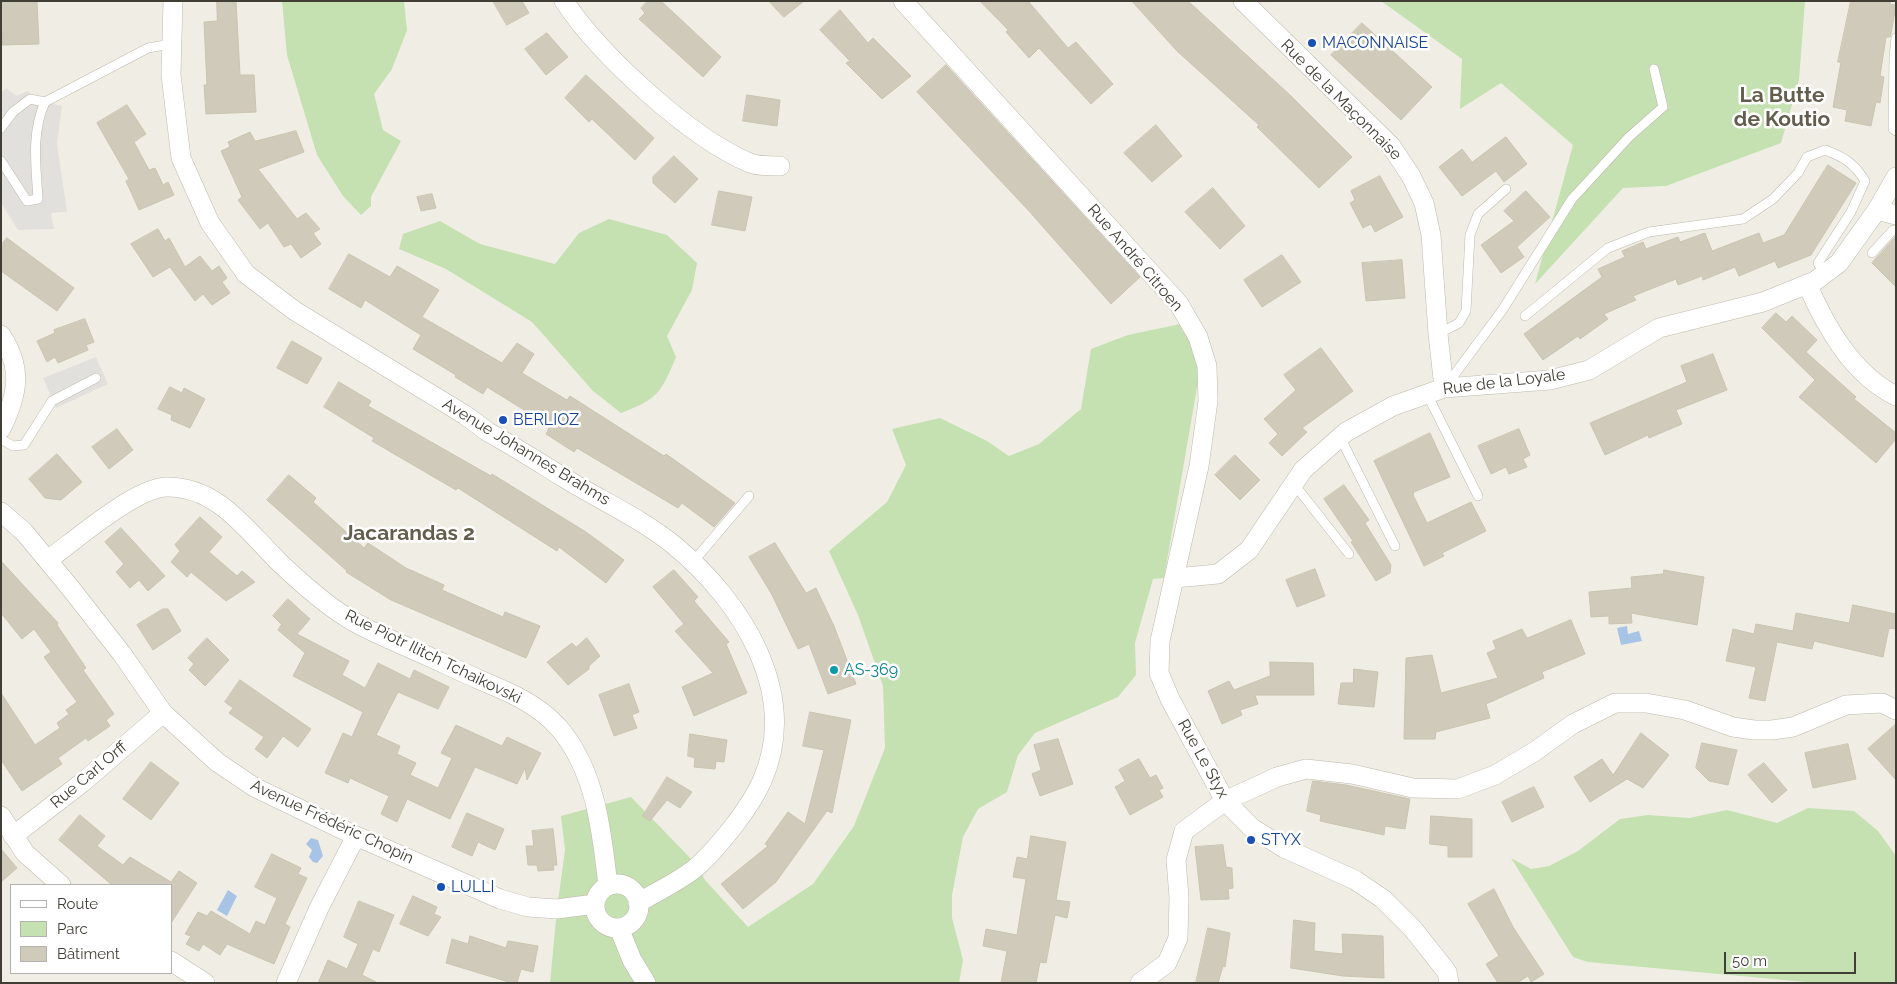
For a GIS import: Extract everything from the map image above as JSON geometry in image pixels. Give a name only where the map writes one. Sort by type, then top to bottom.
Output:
[{"type":"street","name":"Avenue Johannes Brahms","points":[[173,1],[171,75],[182,158],[210,224],[246,274],[295,312],[465,415],[488,432],[656,531],[708,576],[757,647],[767,672],[776,721],[763,780],[728,830],[698,866],[638,903]]},
{"type":"street","points":[[564,1],[574,16],[633,79],[680,119],[729,153],[752,164],[780,166]]},
{"type":"street","name":"Rue André Citroen","points":[[903,1],[1179,304],[1198,337],[1207,366],[1208,401],[1198,466],[1175,578]]},
{"type":"street","name":"Rue de la Maçonnaise","points":[[1243,1],[1391,146],[1403,162],[1424,203],[1431,234],[1438,334],[1435,391]]},
{"type":"street","name":"Rue de la Loyale","points":[[1175,578],[1218,574],[1249,550],[1303,470],[1340,437],[1393,406],[1435,391],[1550,380],[1589,370],[1659,328],[1764,302],[1807,284],[1839,263],[1877,210],[1896,177]]},
{"type":"street","points":[[1877,210],[1896,215]]},
{"type":"street","points":[[1807,284],[1820,314],[1857,367],[1886,391],[1896,396]]},
{"type":"street","points":[[1,335],[11,350],[17,383],[10,410],[1,429]]},
{"type":"street","name":"Rue Piotr Ilitch Tchaikovski","points":[[48,560],[128,502],[148,491],[166,487],[188,490],[227,508],[293,575],[346,617],[507,691],[536,707],[559,728],[572,746],[587,776],[596,808],[608,886]]},
{"type":"street","name":"Avenue Frédéric Chopin","points":[[1,512],[24,532],[48,560],[122,654],[163,713],[216,762],[264,793],[356,836],[500,899],[528,907],[557,909],[595,904]]},
{"type":"street","name":"Rue Le Styx","points":[[1175,578],[1160,641],[1159,673],[1170,699],[1225,801],[1252,828],[1284,848],[1355,880],[1383,899],[1414,929],[1447,972],[1449,983]]},
{"type":"street","points":[[1140,983],[1167,963],[1178,938],[1179,897],[1176,860],[1184,831],[1225,801],[1277,777],[1306,769],[1352,774],[1413,788],[1458,789],[1495,776],[1534,752],[1573,724],[1615,702],[1646,703],[1685,710],[1733,727],[1754,730],[1793,727],[1846,705],[1882,703],[1896,710]]},
{"type":"street","name":"Rue Carl Orff","points":[[13,836],[83,782],[163,713]]},
{"type":"street","points":[[1,816],[25,853],[60,884]]},
{"type":"street","points":[[286,983],[319,908],[356,836]]},
{"type":"street","points":[[615,884],[628,887],[638,903],[636,917],[626,926],[619,928],[612,928],[601,922],[597,916],[595,904],[599,893],[608,886],[615,884]]},
{"type":"street","points":[[619,928],[632,960],[646,983]]},
{"type":"street","points":[[172,963],[205,983]]},
{"type":"lane","points":[[1896,38],[1894,57],[1894,129],[1896,131]]},
{"type":"lane","points":[[1,161],[27,200],[38,199],[35,146],[38,118],[45,102],[148,48],[171,44]]},
{"type":"lane","points":[[1478,496],[1435,391],[1503,309],[1572,199],[1629,137],[1664,107],[1654,69]]},
{"type":"lane","points":[[1,128],[13,112],[30,99],[45,102]]},
{"type":"lane","points":[[1525,316],[1608,248],[1649,232],[1743,219],[1772,199],[1798,173],[1807,157],[1825,150],[1846,158],[1857,168],[1865,181],[1851,212],[1818,263],[1824,274]]},
{"type":"lane","points":[[1438,334],[1459,323],[1466,312],[1470,235],[1478,214],[1506,189]]},
{"type":"lane","points":[[1872,253],[1893,230],[1896,230]]},
{"type":"lane","points":[[1,439],[14,446],[24,445],[52,401],[96,378]]},
{"type":"lane","points":[[1340,437],[1395,546]]},
{"type":"lane","points":[[1294,484],[1349,554]]},
{"type":"lane","points":[[693,562],[749,496]]},
{"type":"green space","points":[[282,1],[404,1],[407,30],[392,69],[374,94],[383,130],[401,141],[371,197],[371,206],[361,215],[343,196],[317,155],[287,55]]},
{"type":"green space","points":[[1381,1],[1805,1],[1799,80],[1781,143],[1666,186],[1623,188],[1535,284],[1573,145],[1501,83],[1460,109],[1462,59]]},
{"type":"green space","points":[[609,219],[667,235],[697,263],[692,290],[667,336],[676,357],[662,387],[651,399],[621,413],[593,391],[532,322],[446,269],[399,249],[403,234],[440,221],[480,244],[555,264],[579,233]]},
{"type":"green space","points":[[1185,323],[1197,355],[1198,382],[1164,578],[1153,579],[1135,643],[1136,675],[1118,697],[1035,733],[1018,755],[1007,792],[978,809],[963,837],[952,895],[952,918],[963,960],[959,983],[550,983],[565,850],[561,816],[631,797],[698,866],[705,880],[748,927],[813,884],[854,826],[885,748],[883,686],[858,615],[829,551],[887,502],[906,465],[892,429],[940,418],[987,441],[1009,456],[1039,444],[1081,409],[1091,349],[1128,335]]},
{"type":"green space","points":[[1808,808],[1854,811],[1878,831],[1896,856],[1896,983],[1817,983],[1588,962],[1573,957],[1511,858],[1531,869],[1549,866],[1578,851],[1620,819],[1648,815],[1689,818],[1727,810],[1777,823]]},
{"type":"shaded area","points":[[6,88],[17,96],[27,91],[45,102],[62,106],[57,144],[67,212],[51,213],[54,229],[18,230],[1,203],[1,93]]},
{"type":"shaded area","points":[[96,357],[108,384],[56,408],[43,378]]},
{"type":"water","points":[[1627,626],[1628,634],[1639,631],[1642,641],[1621,645],[1617,628]]},
{"type":"water","points":[[311,838],[318,840],[323,856],[317,863],[313,862],[309,857],[312,850],[306,844]]},
{"type":"water","points":[[228,890],[237,896],[227,916],[217,910]]},
{"type":"building","points":[[2,1],[37,2],[39,44],[3,45]]},
{"type":"building","points":[[217,1],[236,1],[240,75],[254,75],[256,112],[206,114],[204,85],[207,85],[204,22],[217,21]]},
{"type":"building","points":[[493,1],[522,1],[529,13],[507,25]]},
{"type":"building","points":[[648,1],[661,1],[721,57],[703,77],[639,19],[645,13],[641,8]]},
{"type":"building","points":[[769,1],[804,1],[784,17]]},
{"type":"building","points":[[980,1],[1028,1],[1068,48],[1076,42],[1113,84],[1091,104],[1039,48],[1029,58],[1006,32],[1008,30]]},
{"type":"building","points":[[1132,1],[1188,1],[1291,96],[1352,157],[1319,188],[1257,127],[1259,125],[1177,51]]},
{"type":"building","points":[[1851,1],[1891,1],[1890,4],[1896,5],[1891,34],[1890,37],[1886,37],[1880,76],[1884,77],[1880,103],[1876,102],[1871,126],[1845,121],[1847,110],[1833,107],[1841,62],[1838,62]]},
{"type":"building","points":[[840,10],[868,43],[873,38],[911,76],[882,99],[846,63],[850,61],[820,30]]},
{"type":"building","points":[[1362,23],[1432,87],[1401,120],[1331,55]]},
{"type":"building","points":[[547,33],[568,57],[546,75],[525,49]]},
{"type":"building","points":[[946,65],[1140,277],[1111,304],[1029,211],[917,92]]},
{"type":"building","points":[[586,75],[654,138],[635,160],[592,119],[589,122],[565,98]]},
{"type":"building","points":[[747,95],[780,100],[777,126],[743,121]]},
{"type":"building","points":[[127,105],[146,134],[134,142],[149,170],[155,168],[163,185],[168,182],[174,195],[139,210],[126,181],[129,179],[97,123]]},
{"type":"building","points":[[1156,125],[1182,156],[1152,182],[1124,153]]},
{"type":"building","points":[[296,131],[304,152],[258,169],[297,219],[306,213],[320,229],[313,233],[321,244],[301,258],[291,244],[284,247],[268,223],[260,229],[238,200],[242,197],[221,151],[230,147],[228,142],[250,132],[255,141]]},
{"type":"building","points":[[1506,137],[1527,164],[1504,182],[1496,171],[1462,196],[1439,167],[1462,149],[1472,162]]},
{"type":"building","points":[[674,156],[698,179],[675,203],[653,183],[653,177]]},
{"type":"building","points":[[1828,165],[1856,183],[1811,255],[1778,268],[1775,261],[1739,276],[1735,267],[1703,280],[1702,276],[1678,285],[1676,279],[1633,296],[1636,300],[1604,314],[1608,319],[1580,339],[1578,336],[1543,360],[1524,334],[1602,277],[1598,269],[1625,257],[1622,251],[1643,242],[1646,249],[1678,237],[1680,242],[1705,233],[1712,251],[1759,233],[1763,243],[1784,235]]},
{"type":"building","points":[[1380,176],[1403,217],[1375,232],[1371,224],[1363,228],[1350,203],[1355,200],[1351,191]]},
{"type":"building","points":[[1213,188],[1245,226],[1220,249],[1185,212]]},
{"type":"building","points":[[719,191],[752,197],[745,231],[712,225]]},
{"type":"building","points":[[1526,191],[1550,217],[1517,247],[1524,257],[1501,273],[1481,245],[1514,221],[1504,211]]},
{"type":"building","points":[[432,194],[436,208],[421,211],[417,197]]},
{"type":"building","points":[[158,229],[165,241],[169,238],[185,267],[200,256],[212,271],[219,266],[227,278],[222,282],[230,293],[212,305],[203,294],[195,301],[170,267],[153,277],[131,244]]},
{"type":"building","points":[[1896,236],[1896,287],[1872,263]]},
{"type":"building","points":[[7,238],[74,288],[57,311],[1,271],[1,245]]},
{"type":"building","points":[[349,254],[390,277],[397,266],[439,290],[422,317],[502,363],[517,343],[534,354],[522,373],[567,400],[570,396],[664,456],[666,454],[735,503],[714,527],[682,503],[678,508],[577,448],[574,452],[546,434],[550,426],[487,387],[483,394],[455,377],[456,375],[413,349],[421,335],[365,300],[361,308],[329,289]]},
{"type":"building","points":[[1282,255],[1301,282],[1262,307],[1244,280]]},
{"type":"building","points":[[1402,260],[1405,298],[1366,301],[1362,263]]},
{"type":"building","points":[[1776,313],[1786,322],[1792,316],[1817,340],[1806,352],[1856,397],[1854,399],[1896,433],[1896,439],[1876,463],[1799,397],[1815,380],[1762,328]]},
{"type":"building","points":[[85,319],[94,342],[86,345],[88,350],[58,363],[55,357],[47,362],[37,341],[55,333],[54,330]]},
{"type":"building","points":[[292,341],[322,358],[307,384],[277,368]]},
{"type":"building","points":[[1321,348],[1353,391],[1302,428],[1307,432],[1282,456],[1269,443],[1278,434],[1264,419],[1296,390],[1284,375]]},
{"type":"building","points":[[1713,354],[1727,390],[1676,410],[1682,424],[1649,438],[1648,435],[1605,455],[1590,423],[1687,382],[1681,366]]},
{"type":"building","points":[[339,382],[371,401],[368,406],[491,476],[492,474],[586,532],[624,560],[606,583],[559,547],[557,551],[458,488],[456,490],[372,441],[374,438],[324,407]]},
{"type":"building","points":[[170,387],[182,393],[184,388],[205,399],[190,428],[171,420],[172,415],[158,409]]},
{"type":"building","points":[[117,429],[133,450],[109,469],[92,447]]},
{"type":"building","points":[[1519,429],[1530,455],[1523,459],[1527,467],[1509,474],[1506,467],[1491,474],[1478,446]]},
{"type":"building","points":[[1430,433],[1450,477],[1414,492],[1413,495],[1427,523],[1471,502],[1486,531],[1442,553],[1444,556],[1424,566],[1374,461]]},
{"type":"building","points":[[57,454],[82,482],[61,500],[45,498],[29,479]]},
{"type":"building","points":[[1235,455],[1260,480],[1240,500],[1215,475]]},
{"type":"building","points":[[289,475],[316,498],[313,502],[364,548],[368,543],[406,568],[444,585],[442,590],[503,617],[505,612],[540,626],[526,658],[391,600],[346,572],[267,500]]},
{"type":"building","points":[[1344,485],[1369,520],[1365,523],[1391,565],[1390,573],[1376,581],[1351,542],[1353,541],[1324,499]]},
{"type":"building","points":[[200,517],[222,537],[209,552],[237,576],[242,571],[255,582],[226,601],[191,572],[187,577],[171,562],[180,551],[175,545]]},
{"type":"building","points":[[121,528],[165,576],[148,591],[139,580],[130,588],[116,572],[124,564],[105,542]]},
{"type":"building","points":[[775,543],[806,593],[816,588],[834,626],[856,684],[828,694],[809,644],[798,649],[771,593],[749,557]]},
{"type":"building","points":[[1,561],[58,623],[57,625],[86,668],[83,670],[114,714],[106,720],[110,726],[88,741],[86,738],[58,758],[62,764],[22,791],[1,760],[1,693],[35,745],[60,728],[57,723],[69,714],[66,710],[77,702],[44,657],[51,652],[34,629],[22,639],[1,613]]},
{"type":"building","points":[[1315,569],[1325,596],[1297,607],[1286,580]]},
{"type":"building","points":[[674,570],[698,597],[694,601],[729,642],[726,644],[747,693],[694,716],[682,687],[713,673],[675,631],[684,624],[653,587]]},
{"type":"building","points":[[1664,570],[1704,577],[1697,625],[1631,613],[1632,623],[1609,624],[1609,616],[1591,617],[1589,592],[1632,588],[1631,577],[1663,574]]},
{"type":"building","points":[[288,599],[310,619],[297,634],[349,661],[342,675],[365,688],[378,663],[410,679],[414,670],[449,687],[438,709],[398,692],[376,735],[400,746],[397,754],[416,763],[410,775],[438,788],[452,758],[441,753],[456,725],[502,746],[507,737],[541,753],[527,780],[525,768],[517,784],[475,767],[450,819],[407,799],[397,822],[381,814],[389,796],[350,778],[348,783],[325,773],[343,733],[352,737],[363,712],[293,676],[305,653],[278,630],[281,625],[284,627],[273,616]]},
{"type":"building","points":[[1853,605],[1896,614],[1896,629],[1889,628],[1883,657],[1814,641],[1812,649],[1777,642],[1765,701],[1749,698],[1756,667],[1726,661],[1733,629],[1754,634],[1756,624],[1793,631],[1796,613],[1849,623]]},
{"type":"building","points":[[163,609],[168,609],[181,631],[153,650],[137,625]]},
{"type":"building","points":[[1571,620],[1585,654],[1542,672],[1544,678],[1486,704],[1490,718],[1436,732],[1435,739],[1404,739],[1406,658],[1432,655],[1441,693],[1498,678],[1487,653],[1496,649],[1493,641],[1522,629],[1527,638]]},
{"type":"building","points":[[207,638],[229,660],[205,686],[189,670],[194,664],[188,658]]},
{"type":"building","points":[[587,638],[600,656],[589,666],[589,669],[568,685],[547,662],[572,643],[576,647]]},
{"type":"building","points":[[1270,662],[1313,663],[1314,695],[1255,695],[1258,704],[1240,710],[1242,715],[1222,724],[1208,691],[1229,681],[1234,690],[1270,676]]},
{"type":"building","points":[[1354,669],[1378,672],[1374,707],[1338,704],[1341,683],[1353,683]]},
{"type":"building","points":[[240,680],[311,729],[298,747],[283,736],[267,758],[255,749],[264,737],[229,713],[233,708],[225,702]]},
{"type":"building","points":[[629,684],[639,712],[632,715],[637,728],[614,736],[599,695]]},
{"type":"building","points":[[810,712],[851,720],[832,813],[827,811],[776,882],[743,909],[721,884],[768,846],[765,844],[788,812],[805,824],[824,750],[803,746]]},
{"type":"building","points":[[1896,724],[1896,780],[1868,749]]},
{"type":"building","points":[[1641,733],[1669,755],[1643,788],[1627,779],[1590,802],[1574,777],[1602,759],[1613,775]]},
{"type":"building","points":[[690,734],[727,740],[724,762],[716,761],[715,769],[694,767],[695,758],[688,756]]},
{"type":"building","points":[[1058,739],[1073,784],[1040,796],[1032,774],[1041,770],[1034,745]]},
{"type":"building","points":[[1702,743],[1737,750],[1728,785],[1709,781],[1696,768]]},
{"type":"building","points":[[1848,744],[1856,779],[1813,788],[1805,753]]},
{"type":"building","points":[[1139,759],[1150,778],[1156,775],[1163,788],[1159,790],[1163,797],[1130,815],[1115,787],[1125,781],[1119,770]]},
{"type":"building","points":[[151,762],[179,783],[151,820],[123,799]]},
{"type":"building","points":[[1764,763],[1787,790],[1772,803],[1748,775]]},
{"type":"building","points":[[667,777],[692,792],[680,808],[667,800],[650,821],[643,816]]},
{"type":"building","points":[[1313,781],[1346,785],[1410,799],[1405,829],[1385,826],[1384,835],[1320,821],[1321,815],[1307,811]]},
{"type":"building","points":[[1534,787],[1544,807],[1512,822],[1502,802]]},
{"type":"building","points":[[467,813],[504,829],[495,850],[478,842],[472,856],[452,847]]},
{"type":"building","points":[[80,815],[105,836],[97,846],[123,865],[130,857],[171,882],[179,871],[197,883],[172,921],[172,884],[111,884],[59,840]]},
{"type":"building","points":[[1431,816],[1472,819],[1472,857],[1448,857],[1448,846],[1430,844]]},
{"type":"building","points":[[553,829],[557,865],[553,865],[554,870],[538,871],[537,865],[528,865],[526,846],[534,846],[532,831]]},
{"type":"building","points":[[1031,836],[1066,842],[1056,900],[1070,902],[1067,918],[1055,915],[1046,963],[1040,962],[1036,983],[1001,983],[1007,951],[983,946],[986,929],[1017,935],[1026,879],[1013,877],[1017,857],[1027,859]]},
{"type":"building","points":[[1223,845],[1226,867],[1232,868],[1233,888],[1228,889],[1229,899],[1201,900],[1195,847]]},
{"type":"building","points":[[1,849],[17,868],[1,882]]},
{"type":"building","points":[[272,854],[301,868],[298,874],[307,878],[285,924],[290,927],[274,964],[227,944],[220,955],[203,944],[199,951],[186,944],[191,936],[185,934],[198,912],[207,916],[211,911],[250,934],[256,921],[265,925],[277,898],[255,887]]},
{"type":"building","points":[[1494,889],[1513,927],[1544,974],[1531,982],[1528,976],[1517,983],[1498,983],[1486,964],[1499,956],[1468,904]]},
{"type":"building","points":[[413,896],[437,907],[434,914],[441,917],[428,936],[400,924]]},
{"type":"building","points":[[359,901],[394,915],[379,952],[373,949],[362,975],[378,983],[318,983],[328,960],[347,969],[358,944],[344,937]]},
{"type":"building","points":[[1294,920],[1315,923],[1314,951],[1343,954],[1342,934],[1383,936],[1384,978],[1343,976],[1291,968]]},
{"type":"building","points":[[1208,928],[1230,933],[1225,967],[1223,966],[1218,983],[1196,983]]},
{"type":"building","points":[[470,936],[506,948],[508,941],[538,946],[533,972],[521,969],[517,983],[512,983],[446,963],[452,939],[468,944]]},
{"type":"place","name":"MACONNAISE","points":[[1312,43]]},
{"type":"place","name":"BERLIOZ","points":[[503,420]]},
{"type":"place","name":"AS-369","points":[[834,670]]},
{"type":"place","name":"STYX","points":[[1251,840]]},
{"type":"place","name":"LULLI","points":[[441,887]]},
{"type":"district","name":"La Butte de Koutio","points":[[1782,108]]},
{"type":"district","name":"Jacarandas 2","points":[[409,534]]}]
